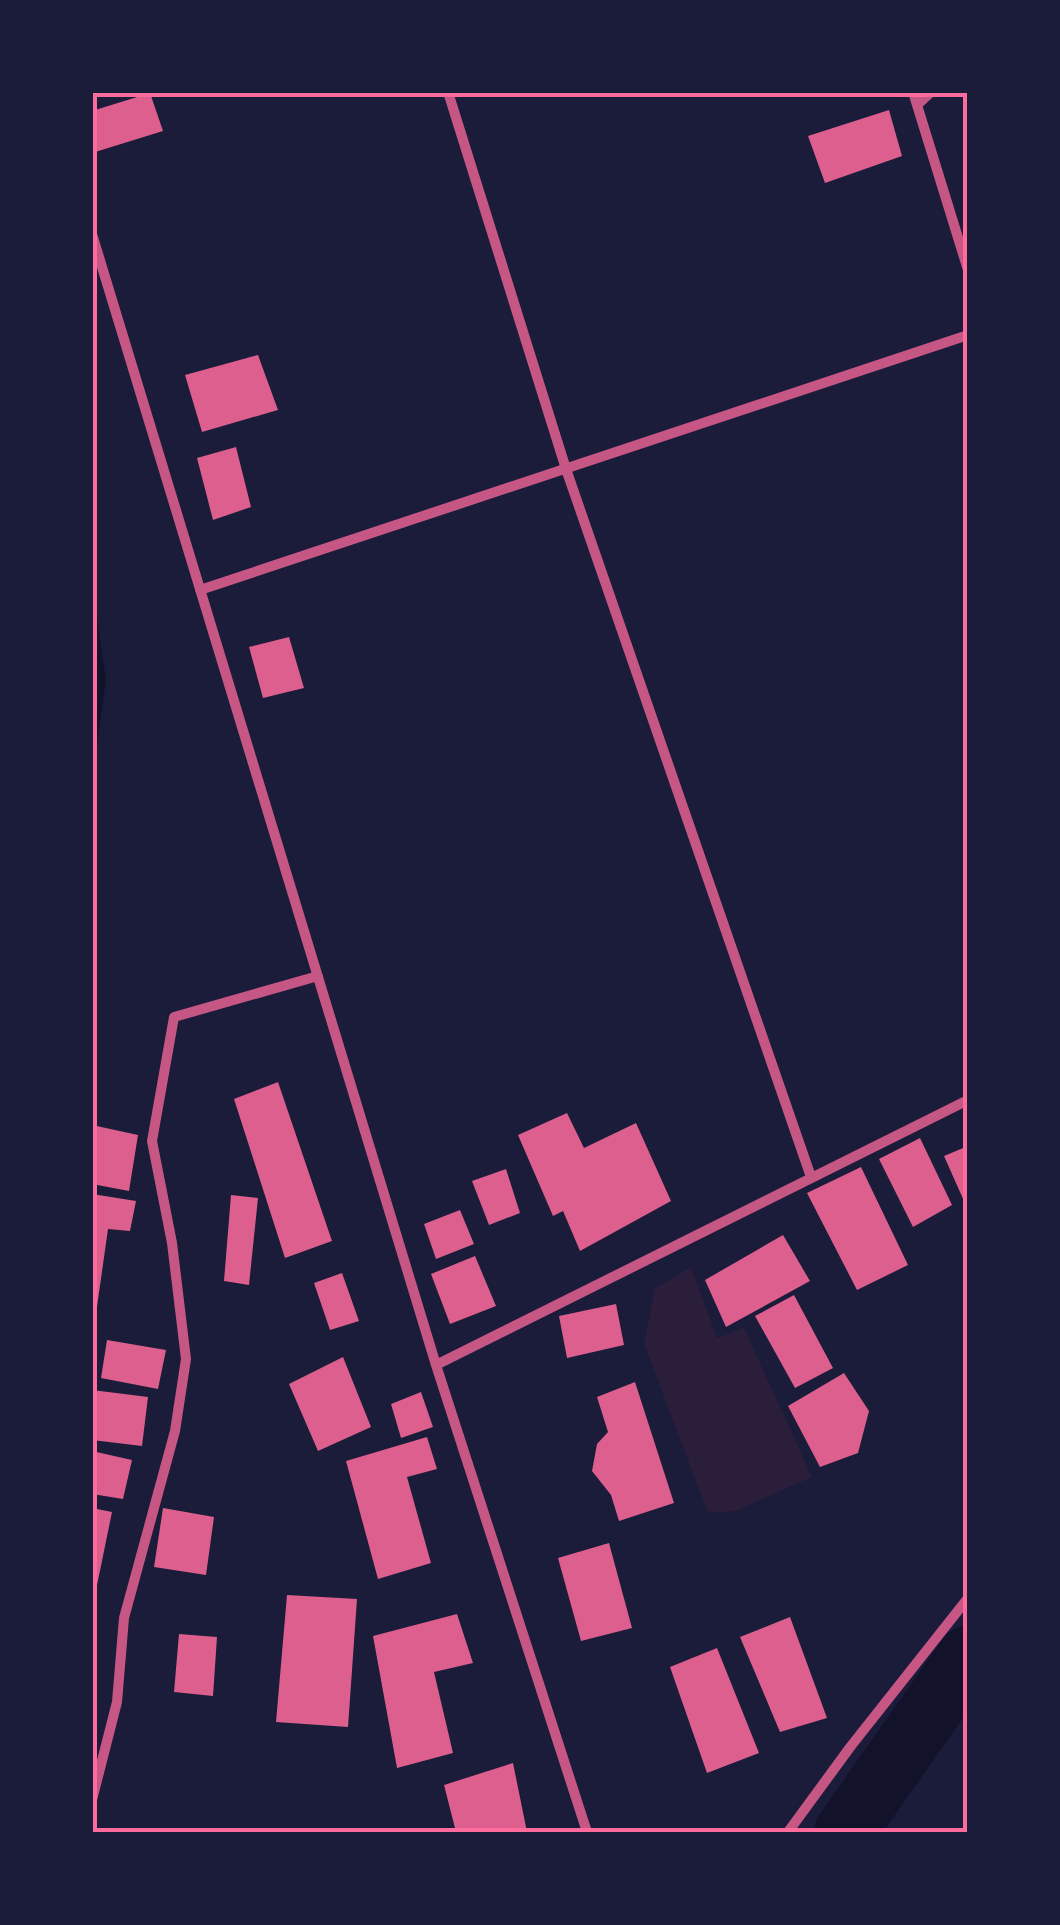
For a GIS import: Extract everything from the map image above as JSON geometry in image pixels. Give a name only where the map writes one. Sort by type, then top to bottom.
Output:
[{"type":"street","points":[[448,92],[566,469],[810,1177]]},
{"type":"street","points":[[931,92],[915,98],[968,270]]},
{"type":"street","points":[[92,234],[436,1365],[586,1832]]},
{"type":"street","points":[[200,590],[968,336]]},
{"type":"street","points":[[92,1800],[117,1702],[124,1618],[176,1432],[186,1359],[172,1243],[152,1141],[174,1017],[318,976]]},
{"type":"street","points":[[436,1365],[968,1100]]},
{"type":"street","points":[[788,1832],[968,1598]]},
{"type":"shaded area","points":[[92,583],[106,680],[93,773],[92,773]]},
{"type":"shaded area","points":[[691,1267],[717,1338],[744,1328],[812,1477],[736,1511],[708,1513],[644,1344],[655,1288]]},
{"type":"building","points":[[150,93],[163,131],[92,153],[92,111]]},
{"type":"building","points":[[889,110],[902,156],[825,183],[808,136]]},
{"type":"building","points":[[258,355],[278,410],[202,432],[185,375]]},
{"type":"building","points":[[236,447],[251,507],[213,520],[197,458]]},
{"type":"building","points":[[289,637],[304,688],[263,698],[249,647]]},
{"type":"building","points":[[278,1082],[332,1241],[285,1258],[234,1099]]},
{"type":"building","points":[[567,1113],[584,1148],[636,1123],[671,1201],[580,1251],[563,1211],[553,1216],[518,1135]]},
{"type":"building","points":[[92,1125],[138,1135],[129,1191],[92,1184]]},
{"type":"building","points":[[920,1138],[952,1205],[913,1227],[879,1159]]},
{"type":"building","points":[[968,1146],[968,1210],[944,1156]]},
{"type":"building","points":[[861,1167],[908,1265],[857,1290],[807,1193]]},
{"type":"building","points":[[506,1169],[520,1213],[489,1225],[472,1181]]},
{"type":"building","points":[[92,1194],[136,1201],[130,1231],[108,1229],[95,1321]]},
{"type":"building","points":[[231,1195],[258,1198],[249,1285],[224,1281]]},
{"type":"building","points":[[460,1210],[474,1244],[436,1259],[424,1224]]},
{"type":"building","points":[[783,1235],[810,1281],[726,1327],[705,1280]]},
{"type":"building","points":[[475,1256],[496,1306],[450,1324],[431,1274]]},
{"type":"building","points":[[342,1273],[359,1321],[330,1330],[314,1283]]},
{"type":"building","points":[[794,1295],[833,1368],[795,1388],[755,1316]]},
{"type":"building","points":[[616,1304],[624,1345],[567,1358],[559,1316]]},
{"type":"building","points":[[107,1340],[166,1350],[158,1389],[101,1378]]},
{"type":"building","points":[[343,1357],[371,1427],[318,1451],[289,1384]]},
{"type":"building","points":[[844,1373],[869,1411],[858,1453],[820,1467],[788,1406]]},
{"type":"building","points":[[635,1382],[674,1503],[619,1521],[611,1495],[592,1471],[597,1444],[608,1432],[597,1397]]},
{"type":"building","points":[[92,1390],[148,1397],[142,1446],[92,1440]]},
{"type":"building","points":[[421,1392],[433,1427],[401,1438],[391,1404]]},
{"type":"building","points":[[427,1437],[437,1469],[407,1477],[431,1563],[378,1579],[346,1461]]},
{"type":"building","points":[[92,1451],[132,1460],[123,1499],[92,1494]]},
{"type":"building","points":[[92,1508],[112,1512],[94,1600],[92,1600]]},
{"type":"building","points":[[163,1508],[214,1517],[206,1575],[154,1567]]},
{"type":"building","points":[[609,1543],[632,1628],[581,1641],[558,1558]]},
{"type":"building","points":[[287,1595],[357,1599],[348,1727],[276,1722]]},
{"type":"building","points":[[457,1614],[473,1663],[434,1672],[453,1753],[397,1768],[373,1636]]},
{"type":"building","points":[[790,1617],[827,1718],[780,1732],[740,1637]]},
{"type":"building","points":[[179,1634],[217,1637],[213,1696],[174,1692]]},
{"type":"building","points":[[717,1648],[759,1753],[707,1773],[670,1667]]},
{"type":"building","points":[[513,1763],[527,1832],[456,1832],[444,1785]]},
{"type":"waterway","points":[[845,1832],[968,1657]]}]
